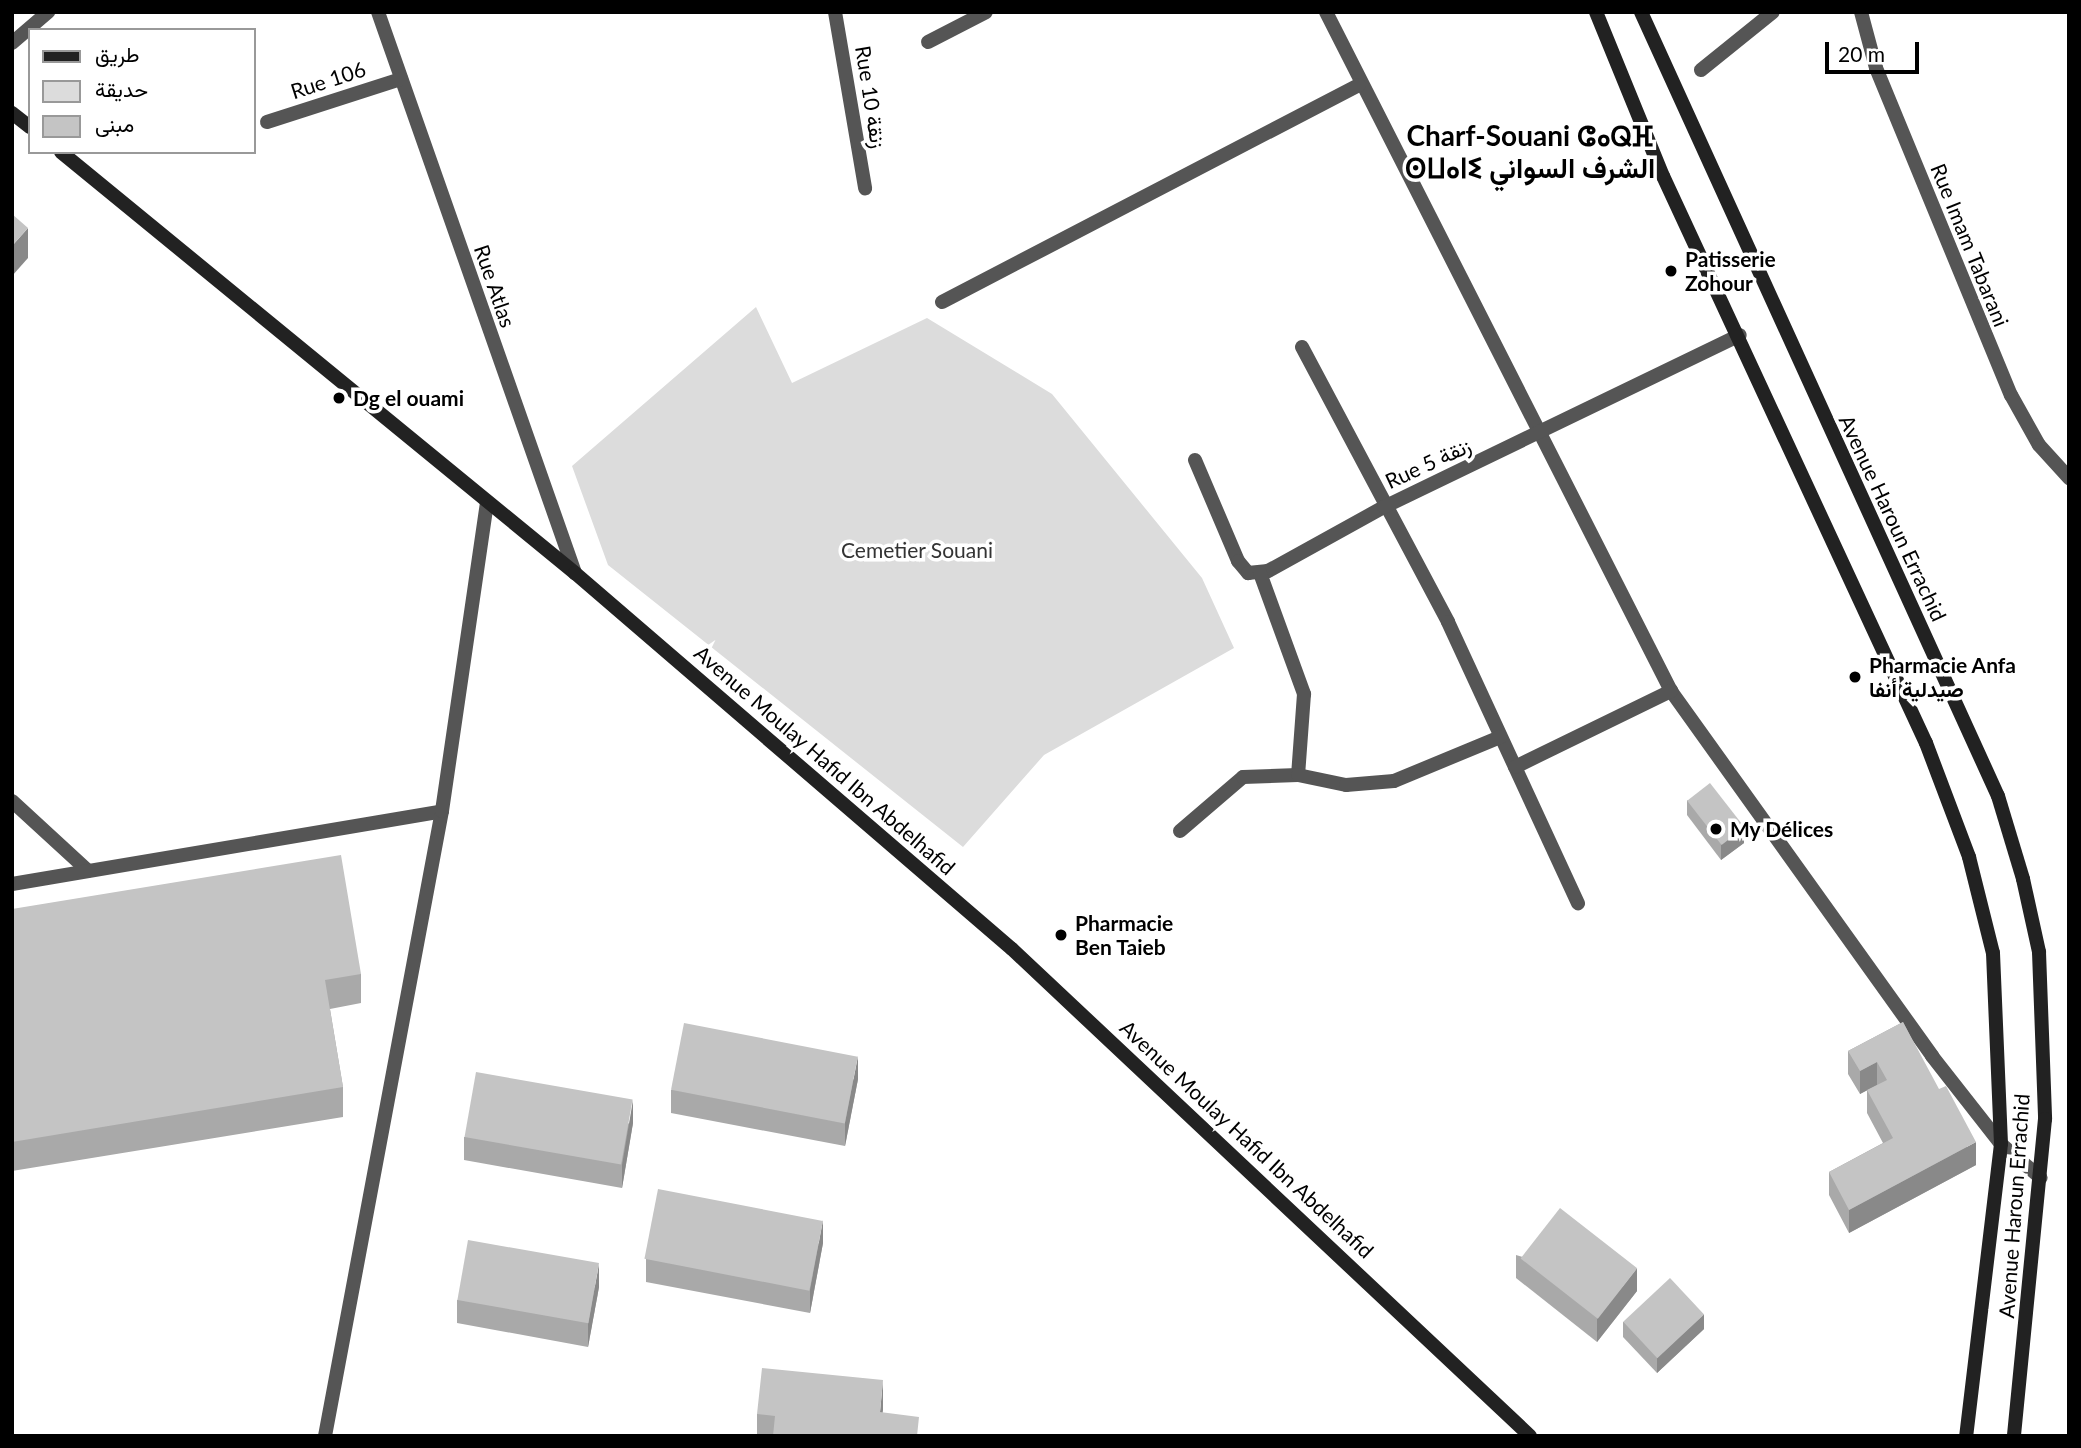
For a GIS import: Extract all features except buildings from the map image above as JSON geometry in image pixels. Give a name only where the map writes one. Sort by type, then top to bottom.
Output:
[{"type":"main road","name":"Avenue Haroun Errachid","points":[[1595,12],[1663,176],[1740,335],[1926,743],[1969,857],[1993,953],[2001,1144],[1966,1436]]},
{"type":"main road","name":"Avenue Haroun Errachid","points":[[1641,12],[1998,796],[2039,952],[2041,1178],[2014,1436]]},
{"type":"main road","points":[[12,113],[28,125]]},
{"type":"main road","name":"Avenue Moulay Hafid Ibn Abdelhafid","points":[[63,154],[487,505],[575,573],[1012,949],[1530,1436]]},
{"type":"street","points":[[29,28],[48,12]]},
{"type":"street","name":"Rue Atlas","points":[[378,12],[575,573]]},
{"type":"street","name":"Rue 10 زنقة","points":[[835,12],[865,188]]},
{"type":"street","points":[[928,42],[986,12]]},
{"type":"street","points":[[1326,12],[1359,85],[1671,691],[1822,910],[2001,1144],[2041,1178]]},
{"type":"street","points":[[1701,70],[1773,12]]},
{"type":"street","name":"Rue Imam Tabarani","points":[[1861,12],[1876,68],[1995,360],[2039,445],[2069,478]]},
{"type":"street","points":[[12,43],[28,29]]},
{"type":"street","name":"Rue 106","points":[[267,122],[401,79]]},
{"type":"street","points":[[942,302],[1359,85]]},
{"type":"street","name":"Rue 5 زنقة","points":[[1261,573],[1384,507],[1740,335]]},
{"type":"street","points":[[1302,347],[1384,507],[1448,622],[1578,903]]},
{"type":"street","points":[[1195,460],[1238,561],[1248,573],[1261,573],[1304,694],[1298,775]]},
{"type":"street","points":[[325,1436],[442,811],[487,505]]},
{"type":"street","points":[[1516,766],[1671,691]]},
{"type":"street","points":[[1180,831],[1243,776],[1298,775],[1346,785],[1394,781],[1500,737]]},
{"type":"street","points":[[12,801],[88,871]]},
{"type":"street","points":[[12,884],[442,811]]},
{"type":"green space","name":"Cemetier Souani","points":[[756,307],[792,383],[927,318],[1052,394],[1202,578],[1234,648],[1044,755],[963,847],[608,565],[572,466]]},
{"type":"place","name":"Patisserie Zohour","points":[[1671,271]]},
{"type":"place","name":"Dg el ouami","points":[[339,398]]},
{"type":"place","name":"Pharmacie Anfa صيدلية أنفا","points":[[1855,677]]},
{"type":"place","name":"My Délices","points":[[1716,829]]},
{"type":"place","name":"Pharmacie Ben Taieb","points":[[1061,935]]},
{"type":"district","name":"Charf-Souani ⵛⴰⵕⴼ ⵙⵡⴰⵏⵉ الشرف السواني","points":[[1530,151]]}]
